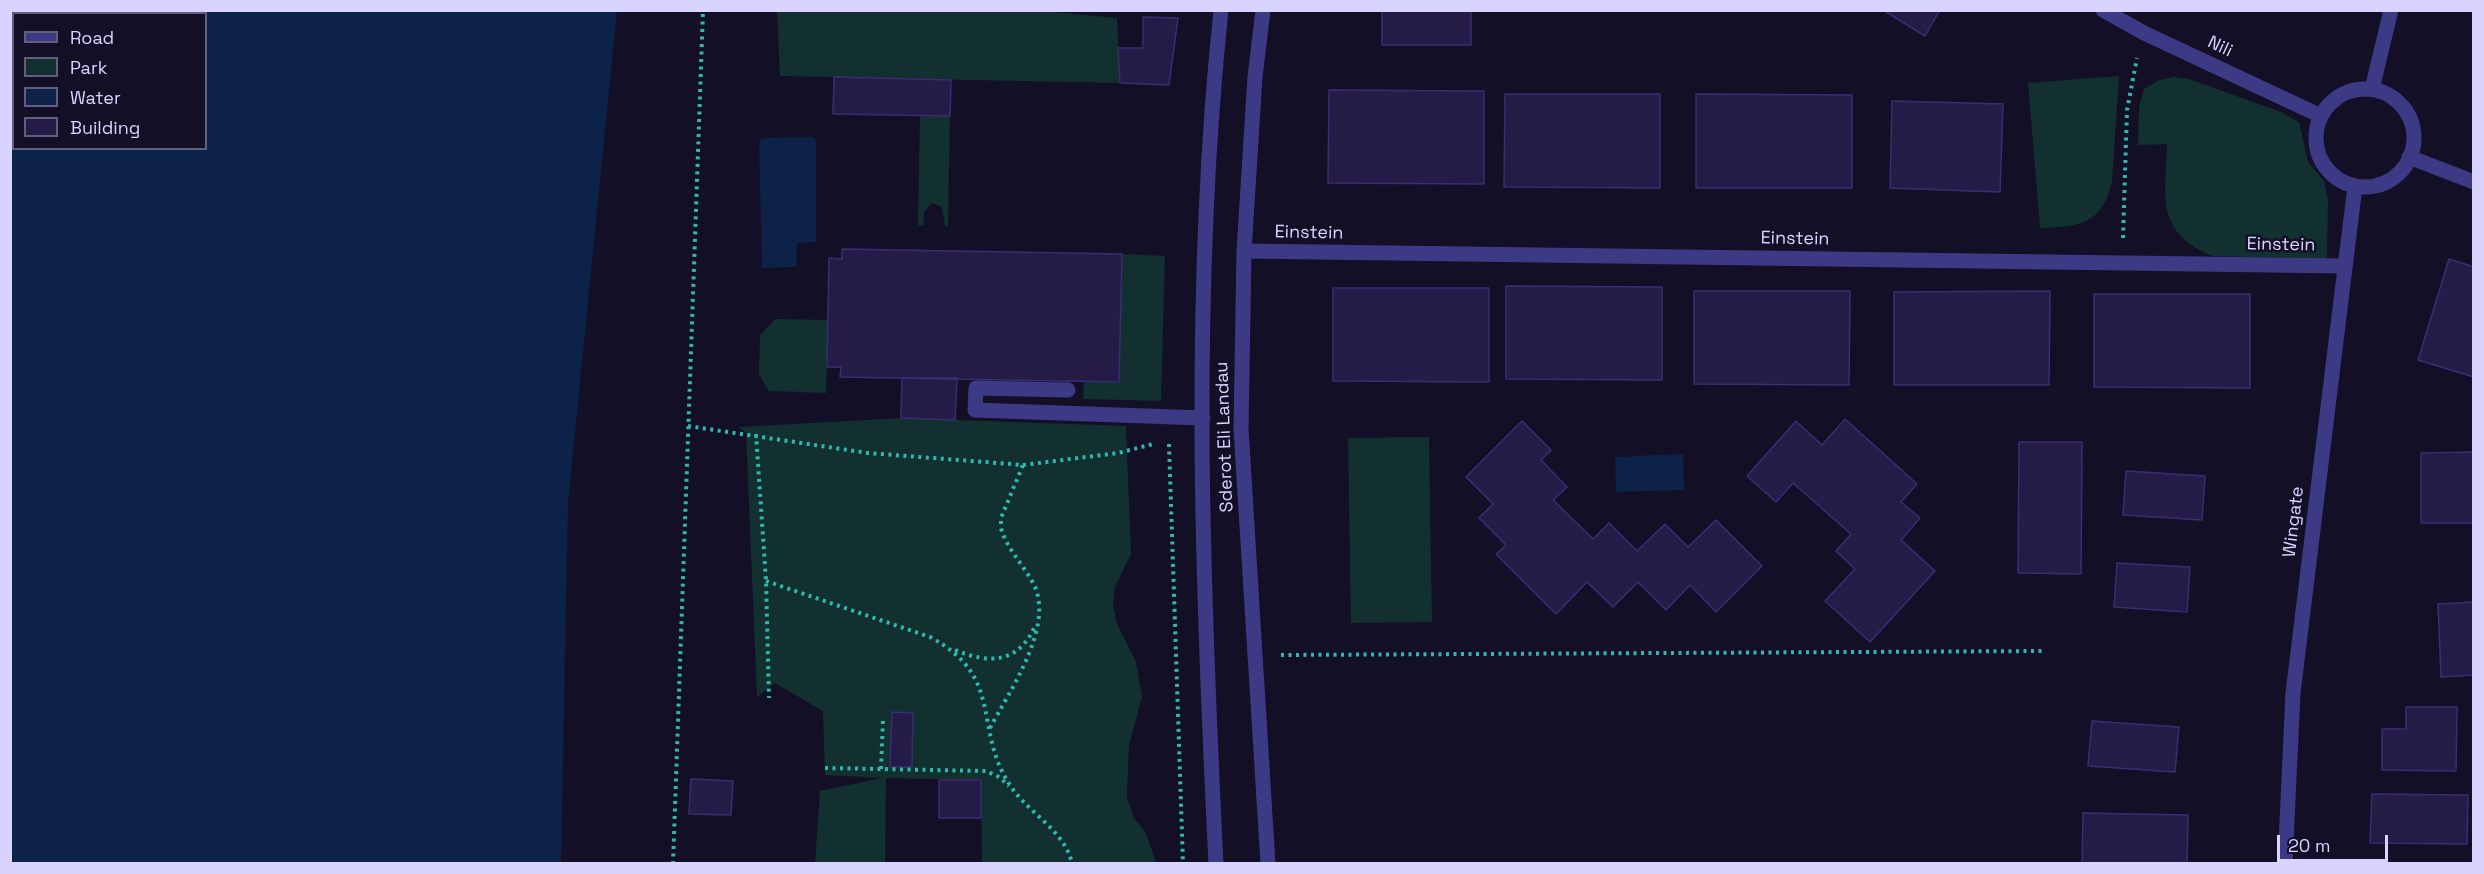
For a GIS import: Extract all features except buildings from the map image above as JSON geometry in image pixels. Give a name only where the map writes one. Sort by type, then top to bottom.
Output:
[{"type":"street","name":"Sderot Eli Landau","points":[[1216,864],[1207,675],[1203,418],[1204,249],[1208,145],[1221,10]]},
{"type":"street","name":"Sderot Eli Landau","points":[[1263,10],[1254,98],[1244,251],[1241,429],[1268,864]]},
{"type":"street","name":"Nili","points":[[2103,10],[2144,33],[2321,116]]},
{"type":"street","points":[[2372,90],[2391,10]]},
{"type":"street","points":[[2355,90],[2372,90],[2387,95],[2400,104],[2409,116],[2413,131],[2413,147],[2398,174],[2385,182],[2370,186],[2355,186],[2333,174],[2319,155],[2315,138],[2326,107],[2339,96],[2355,90]]},
{"type":"street","points":[[2409,157],[2474,182]]},
{"type":"street","name":"Wingate","points":[[2285,864],[2294,693],[2355,186]]},
{"type":"street","name":"Einstein","points":[[1244,251],[2344,266]]},
{"type":"street","points":[[1068,390],[976,388],[975,410],[1203,418]]},
{"type":"path","points":[[673,864],[703,10]]},
{"type":"path","points":[[2122,263],[2127,110],[2130,83],[2144,33]]},
{"type":"path","points":[[1176,418],[1169,435],[1184,864]]},
{"type":"path","points":[[688,426],[756,434],[868,453],[1023,465],[1148,447],[1169,435]]},
{"type":"path","points":[[756,434],[766,581],[769,698]]},
{"type":"path","points":[[990,728],[1030,654],[1038,618],[1035,588],[1000,528],[1001,518],[1023,465]]},
{"type":"path","points":[[766,581],[930,637],[978,659],[1000,657],[1017,652],[1029,639],[1038,618]]},
{"type":"path","points":[[951,648],[978,680],[996,757],[1012,789]]},
{"type":"path","points":[[1256,655],[2043,651]]},
{"type":"path","points":[[881,770],[883,720]]},
{"type":"path","points":[[825,768],[986,771],[999,777],[1012,789],[1063,843],[1072,864]]},
{"type":"green space","points":[[1032,10],[1117,18],[1120,83],[780,76],[777,11]]},
{"type":"green space","points":[[2119,76],[2112,182],[2108,196],[2095,215],[2086,221],[2066,226],[2040,228],[2028,83]]},
{"type":"green space","points":[[2174,77],[2189,79],[2281,112],[2299,122],[2308,162],[2324,181],[2328,201],[2327,259],[2212,256],[2193,246],[2180,235],[2172,224],[2167,210],[2165,180],[2167,144],[2138,145],[2139,106],[2144,89],[2159,80]]},
{"type":"green space","points":[[920,115],[950,116],[948,226],[945,226],[942,207],[932,203],[924,212],[923,226],[918,225]]},
{"type":"green space","points":[[1122,254],[1165,256],[1161,401],[1083,399],[1084,381]]},
{"type":"green space","points":[[775,319],[828,320],[826,393],[769,391],[759,374],[760,335]]},
{"type":"green space","points":[[901,418],[1126,426],[1131,554],[1115,587],[1113,605],[1117,624],[1136,662],[1142,697],[1129,745],[1127,797],[1134,818],[1146,833],[1156,863],[982,863],[981,780],[886,778],[885,863],[815,863],[820,791],[882,778],[825,775],[823,711],[775,683],[757,697],[746,433],[739,427]]},
{"type":"green space","points":[[1429,437],[1432,622],[1351,623],[1348,438]]},
{"type":"water","points":[[10,11],[617,11],[568,504],[561,863],[11,863]]},
{"type":"water","points":[[813,137],[816,140],[816,242],[797,243],[796,267],[762,268],[759,142],[762,138]]},
{"type":"water","points":[[1683,454],[1684,490],[1616,492],[1615,457]]}]
